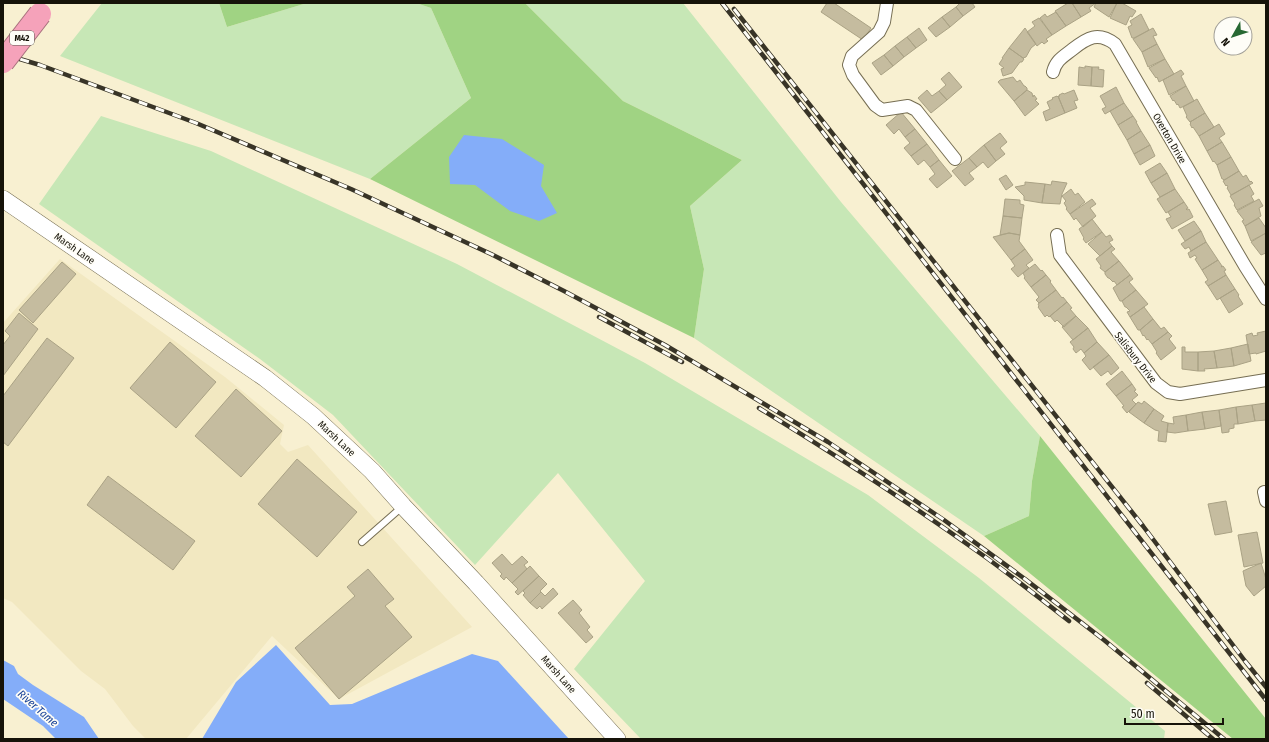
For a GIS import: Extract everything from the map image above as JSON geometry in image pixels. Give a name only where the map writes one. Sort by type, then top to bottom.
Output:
[{"type":"highway","name":"M42","points":[[3,62],[40,14]]},
{"type":"main road","name":"Marsh Lane","points":[[3,199],[265,378],[319,421],[372,471],[617,739]]},
{"type":"street","points":[[887,3],[884,22],[879,32],[852,56],[849,65],[852,75],[875,105],[882,110],[908,106],[916,110],[955,159]]},
{"type":"street","name":"Overton Drive","points":[[1053,72],[1055,64],[1062,57],[1087,39],[1103,38],[1115,44],[1245,266],[1266,299]]},
{"type":"street","name":"Salisbury Drive","points":[[1057,235],[1060,255],[1136,358],[1161,388],[1168,392],[1180,394],[1266,380]]},
{"type":"lane","points":[[362,542],[403,506]]},
{"type":"shaded area","points":[[60,259],[225,377],[284,425],[280,444],[288,452],[308,445],[472,627],[339,699],[272,636],[186,739],[146,739],[133,726],[105,689],[81,671],[12,602],[3,598],[3,323]]},
{"type":"green space","points":[[102,3],[219,3],[227,27],[307,3],[416,3],[431,8],[471,98],[370,179],[60,56]]},
{"type":"green space","points":[[219,3],[307,3],[227,27]]},
{"type":"green space","points":[[416,3],[525,3],[623,101],[742,160],[690,206],[704,269],[694,338],[370,179],[471,98],[431,8]]},
{"type":"green space","points":[[525,3],[683,3],[841,202],[1040,436],[1032,481],[1029,516],[984,536],[694,338],[704,269],[690,206],[742,160],[623,101]]},
{"type":"green space","points":[[101,116],[211,151],[457,264],[645,363],[868,495],[979,578],[1165,731],[1164,739],[641,739],[574,669],[645,581],[558,473],[475,565],[333,415],[260,359],[39,204]]},
{"type":"green space","points":[[1040,436],[1266,719],[1266,739],[1233,739],[984,536],[1029,516],[1032,481]]},
{"type":"water","points":[[464,135],[502,139],[544,165],[541,186],[557,213],[539,221],[510,211],[475,185],[450,184],[449,157]]},
{"type":"water","points":[[276,645],[330,705],[352,704],[472,654],[498,661],[569,739],[202,739],[236,682]]},
{"type":"water","name":"River Tame","points":[[3,660],[14,666],[18,674],[33,685],[84,717],[99,739],[56,739],[43,726],[3,699]]},
{"type":"building","points":[[827,3],[834,3],[871,28],[863,40],[821,12]]},
{"type":"building","points":[[960,3],[972,3],[975,7],[963,16],[956,7]]},
{"type":"building","points":[[1068,3],[1072,3],[1081,17],[1066,26],[1055,11]]},
{"type":"building","points":[[1072,3],[1096,3],[1089,8],[1091,11],[1081,17]]},
{"type":"building","points":[[1096,3],[1117,3],[1109,17],[1094,7]]},
{"type":"building","points":[[1117,3],[1122,3],[1136,11],[1132,17],[1130,16],[1126,25],[1110,18]]},
{"type":"building","points":[[956,7],[963,16],[950,27],[942,17]]},
{"type":"building","points":[[1056,12],[1066,26],[1052,35],[1040,18],[1045,14],[1047,17]]},
{"type":"building","points":[[1141,14],[1149,30],[1132,38],[1128,27],[1132,25],[1130,21]]},
{"type":"building","points":[[942,17],[950,27],[936,37],[928,28]]},
{"type":"building","points":[[1039,18],[1052,35],[1046,39],[1048,41],[1044,44],[1042,42],[1037,46],[1027,32],[1035,26],[1032,22]]},
{"type":"building","points":[[919,28],[927,40],[916,48],[907,37]]},
{"type":"building","points":[[1025,28],[1036,44],[1031,48],[1026,57],[1023,58],[1009,48]]},
{"type":"building","points":[[1153,28],[1157,35],[1153,36],[1157,44],[1142,52],[1133,39]]},
{"type":"building","points":[[907,37],[916,48],[904,57],[895,46]]},
{"type":"building","points":[[1157,44],[1165,59],[1148,67],[1142,52]]},
{"type":"building","points":[[895,46],[904,57],[893,66],[884,55]]},
{"type":"building","points":[[1009,48],[1024,59],[1012,73],[1003,76],[1001,69],[1004,68],[999,64]]},
{"type":"building","points":[[884,55],[893,66],[881,75],[872,63]]},
{"type":"building","points":[[1165,59],[1174,74],[1159,82],[1157,77],[1156,78],[1149,68]]},
{"type":"building","points":[[1085,66],[1092,67],[1091,86],[1078,85],[1079,67],[1085,68]]},
{"type":"building","points":[[1092,67],[1099,67],[1098,69],[1104,70],[1103,87],[1091,86]]},
{"type":"building","points":[[1181,70],[1184,74],[1181,76],[1186,86],[1169,95],[1163,80]]},
{"type":"building","points":[[949,72],[962,87],[947,100],[939,91],[946,85],[941,79]]},
{"type":"building","points":[[1013,77],[1017,82],[1020,80],[1027,88],[1027,90],[1014,101],[998,82],[1000,80]]},
{"type":"building","points":[[1186,86],[1194,101],[1180,108],[1170,96]]},
{"type":"building","points":[[1116,87],[1124,103],[1105,114],[1102,109],[1106,107],[1100,96]]},
{"type":"building","points":[[927,90],[932,96],[939,91],[947,100],[931,113],[918,98]]},
{"type":"building","points":[[1027,90],[1032,93],[1033,97],[1034,95],[1037,99],[1035,100],[1039,104],[1025,116],[1014,101]]},
{"type":"building","points":[[1074,90],[1078,100],[1074,101],[1077,108],[1065,113],[1058,96]]},
{"type":"building","points":[[1057,96],[1065,113],[1046,121],[1043,112],[1050,109],[1047,102]]},
{"type":"building","points":[[1197,99],[1205,113],[1190,122],[1186,117],[1187,116],[1183,107]]},
{"type":"building","points":[[1124,103],[1133,116],[1118,125],[1110,111]]},
{"type":"building","points":[[901,112],[915,129],[905,137],[899,129],[894,134],[886,125]]},
{"type":"building","points":[[1205,113],[1214,127],[1199,136],[1193,127],[1192,128],[1190,122]]},
{"type":"building","points":[[1133,116],[1141,131],[1127,140],[1118,125]]},
{"type":"building","points":[[1219,124],[1225,134],[1219,138],[1222,142],[1207,151],[1199,136]]},
{"type":"building","points":[[915,129],[927,144],[911,156],[904,148],[910,143],[905,137]]},
{"type":"building","points":[[1141,131],[1150,145],[1134,154],[1127,140]]},
{"type":"building","points":[[1000,133],[1007,142],[1000,148],[1005,154],[996,161],[984,145]]},
{"type":"building","points":[[1222,142],[1231,157],[1217,165],[1214,161],[1213,162],[1207,151]]},
{"type":"building","points":[[927,144],[939,160],[930,167],[924,160],[918,165],[911,156]]},
{"type":"building","points":[[984,145],[996,161],[988,168],[983,162],[977,167],[969,158]]},
{"type":"building","points":[[1150,145],[1155,156],[1140,165],[1134,154]]},
{"type":"building","points":[[1231,157],[1239,171],[1224,180],[1222,179],[1217,165]]},
{"type":"building","points":[[969,158],[977,167],[969,173],[974,179],[965,186],[952,171]]},
{"type":"building","points":[[939,160],[952,176],[937,188],[929,179],[935,174],[930,167]]},
{"type":"building","points":[[1160,163],[1167,173],[1151,183],[1145,172]]},
{"type":"building","points":[[1239,171],[1243,177],[1246,175],[1250,182],[1251,181],[1253,183],[1231,195],[1227,185],[1226,186],[1223,181]]},
{"type":"building","points":[[1167,173],[1175,189],[1160,197],[1151,183]]},
{"type":"building","points":[[1006,175],[1013,185],[1006,190],[999,179]]},
{"type":"building","points":[[1052,181],[1067,183],[1062,194],[1060,204],[1042,203],[1045,184],[1051,185]]},
{"type":"building","points":[[1025,182],[1045,184],[1042,203],[1024,200],[1024,196],[1015,187],[1025,185]]},
{"type":"building","points":[[1249,185],[1254,194],[1251,196],[1254,201],[1237,210],[1230,196]]},
{"type":"building","points":[[1071,189],[1075,195],[1078,193],[1085,202],[1070,214],[1064,203],[1066,201],[1062,196]]},
{"type":"building","points":[[1175,189],[1184,202],[1166,213],[1157,199]]},
{"type":"building","points":[[1005,199],[1020,200],[1020,204],[1024,205],[1022,218],[1003,216]]},
{"type":"building","points":[[1092,199],[1096,204],[1090,208],[1096,216],[1083,227],[1076,218],[1074,220],[1070,214]]},
{"type":"building","points":[[1259,199],[1263,206],[1259,208],[1261,216],[1245,226],[1242,221],[1244,220],[1237,211]]},
{"type":"building","points":[[1184,202],[1188,208],[1186,209],[1189,209],[1193,217],[1172,229],[1166,219],[1171,217],[1168,212]]},
{"type":"building","points":[[1003,216],[1022,218],[1020,235],[1009,233],[1000,235]]},
{"type":"building","points":[[1259,218],[1266,228],[1266,233],[1251,241],[1245,226]]},
{"type":"building","points":[[1092,219],[1102,232],[1086,243],[1079,229]]},
{"type":"building","points":[[1194,221],[1201,231],[1185,241],[1178,230]]},
{"type":"building","points":[[1201,231],[1206,242],[1191,251],[1189,247],[1185,249],[1181,244]]},
{"type":"building","points":[[1102,232],[1106,237],[1110,235],[1113,240],[1109,242],[1112,246],[1100,256],[1088,244]]},
{"type":"building","points":[[1009,233],[1020,235],[1019,241],[1025,249],[1011,260],[993,237]]},
{"type":"building","points":[[1266,233],[1266,253],[1261,255],[1251,242]]},
{"type":"building","points":[[1206,242],[1218,260],[1202,270],[1195,259],[1197,258],[1195,255],[1190,258],[1188,253]]},
{"type":"building","points":[[1112,246],[1115,249],[1111,252],[1119,261],[1105,272],[1100,268],[1101,266],[1096,259]]},
{"type":"building","points":[[1025,249],[1033,260],[1026,265],[1029,268],[1018,277],[1011,269],[1015,266],[1011,260]]},
{"type":"building","points":[[1218,260],[1222,266],[1221,267],[1223,266],[1226,270],[1224,271],[1226,275],[1208,286],[1205,282],[1208,280],[1202,270]]},
{"type":"building","points":[[1119,261],[1130,275],[1117,285],[1114,281],[1113,282],[1108,278],[1105,272]]},
{"type":"building","points":[[62,262],[76,274],[33,323],[19,310]]},
{"type":"building","points":[[1035,264],[1046,275],[1031,287],[1024,278],[1023,273]]},
{"type":"building","points":[[1046,275],[1056,290],[1039,303],[1036,300],[1039,297],[1031,287]]},
{"type":"building","points":[[1130,275],[1133,279],[1129,282],[1136,290],[1120,301],[1113,288]]},
{"type":"building","points":[[1226,275],[1235,289],[1217,300],[1208,286]]},
{"type":"building","points":[[1235,289],[1243,304],[1229,313],[1220,298]]},
{"type":"building","points":[[1056,290],[1067,302],[1049,317],[1047,315],[1045,317],[1038,307],[1038,304]]},
{"type":"building","points":[[1136,290],[1148,304],[1130,317],[1127,312],[1130,311],[1125,307],[1122,301]]},
{"type":"building","points":[[1067,302],[1072,308],[1070,309],[1076,316],[1064,327],[1057,320],[1055,322],[1050,316]]},
{"type":"building","points":[[1144,307],[1153,319],[1138,330],[1130,317]]},
{"type":"building","points":[[19,313],[38,329],[3,376],[3,345],[10,336],[5,331]]},
{"type":"building","points":[[1076,316],[1088,328],[1073,340],[1062,327]]},
{"type":"building","points":[[1153,319],[1161,329],[1164,327],[1168,332],[1152,344],[1144,335],[1143,336],[1140,330]]},
{"type":"building","points":[[1088,328],[1097,342],[1084,353],[1081,349],[1076,353],[1070,342]]},
{"type":"building","points":[[1266,331],[1266,351],[1256,354],[1249,354],[1246,335],[1252,333],[1253,336],[1258,335],[1257,333]]},
{"type":"building","points":[[1168,332],[1172,336],[1169,339],[1176,348],[1161,360],[1152,344]]},
{"type":"building","points":[[47,338],[74,358],[8,446],[3,442],[3,396]]},
{"type":"building","points":[[170,342],[216,382],[176,428],[130,388]]},
{"type":"building","points":[[1097,342],[1109,355],[1090,370],[1082,360],[1086,356],[1084,353]]},
{"type":"building","points":[[1248,344],[1251,361],[1234,366],[1231,348]]},
{"type":"building","points":[[1182,347],[1185,347],[1185,352],[1198,352],[1198,371],[1182,369]]},
{"type":"building","points":[[1231,348],[1234,366],[1217,368],[1214,351]]},
{"type":"building","points":[[1214,351],[1217,368],[1198,371],[1198,352]]},
{"type":"building","points":[[1109,355],[1119,368],[1111,375],[1108,371],[1101,376],[1093,367]]},
{"type":"building","points":[[1122,371],[1132,384],[1116,396],[1106,384]]},
{"type":"building","points":[[1132,384],[1136,390],[1134,391],[1138,395],[1132,400],[1136,404],[1127,413],[1122,407],[1124,406],[1116,396]]},
{"type":"building","points":[[236,389],[282,431],[241,477],[195,436]]},
{"type":"building","points":[[1144,401],[1154,409],[1144,423],[1129,412],[1138,402],[1142,404]]},
{"type":"building","points":[[1266,403],[1266,420],[1255,421],[1252,405]]},
{"type":"building","points":[[1252,405],[1255,421],[1238,424],[1236,407]]},
{"type":"building","points":[[1236,407],[1238,424],[1234,424],[1234,428],[1229,429],[1229,432],[1222,433],[1219,410]]},
{"type":"building","points":[[1154,409],[1164,416],[1161,421],[1168,423],[1166,442],[1158,441],[1159,431],[1144,423]]},
{"type":"building","points":[[1219,410],[1221,426],[1205,429],[1202,412]]},
{"type":"building","points":[[1202,412],[1205,429],[1188,431],[1186,415]]},
{"type":"building","points":[[1186,415],[1188,431],[1175,433],[1167,432],[1168,423],[1174,424],[1173,417]]},
{"type":"building","points":[[297,459],[357,512],[317,557],[258,504]]},
{"type":"building","points":[[108,476],[195,541],[173,570],[87,505]]},
{"type":"building","points":[[1226,501],[1232,532],[1215,535],[1208,504]]},
{"type":"building","points":[[1257,532],[1263,563],[1244,567],[1238,535]]},
{"type":"building","points":[[502,554],[512,565],[522,556],[528,562],[524,565],[527,569],[512,583],[506,577],[504,580],[500,576],[502,574],[492,563]]},
{"type":"building","points":[[1261,563],[1266,579],[1266,586],[1254,596],[1246,586],[1243,571]]},
{"type":"building","points":[[530,566],[539,576],[518,595],[515,592],[518,589],[512,583]]},
{"type":"building","points":[[368,569],[394,599],[385,606],[412,637],[339,699],[295,648],[355,596],[347,587]]},
{"type":"building","points":[[539,576],[547,584],[530,603],[523,595],[525,593],[523,591]]},
{"type":"building","points":[[553,588],[558,594],[542,609],[540,606],[537,609],[530,603],[541,592],[545,596]]},
{"type":"building","points":[[573,600],[582,610],[579,613],[590,627],[587,630],[593,637],[586,643],[558,613]]},
{"type":"railway","points":[[722,3],[1266,700]]},
{"type":"railway","points":[[734,9],[1143,526],[1266,687]]},
{"type":"railway","points":[[3,54],[40,65],[196,123],[351,189],[491,254],[665,345],[828,442],[944,520],[1025,579],[1104,640],[1224,739]]},
{"type":"railway","points":[[599,317],[682,362]]},
{"type":"railway","points":[[759,408],[845,462],[929,518],[995,564],[1069,621]]},
{"type":"railway","points":[[1147,683],[1213,739]]}]
